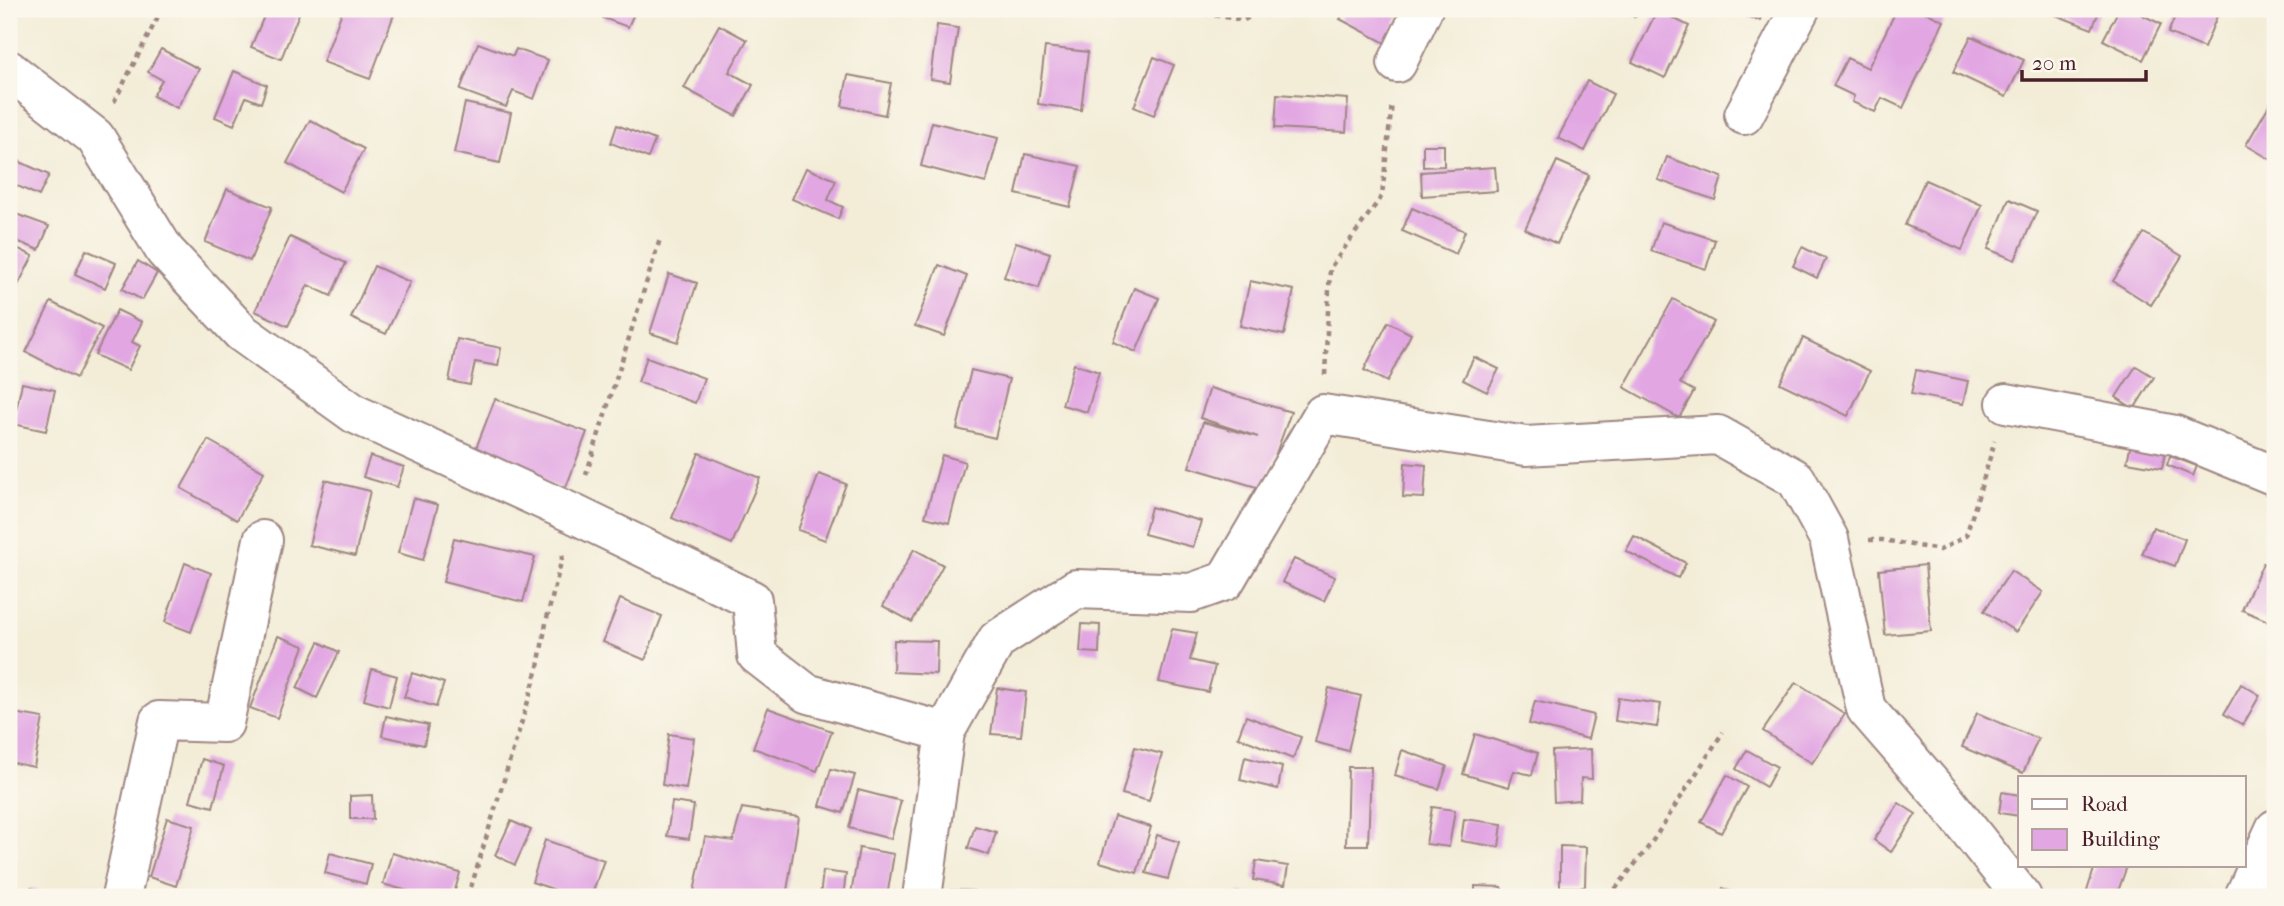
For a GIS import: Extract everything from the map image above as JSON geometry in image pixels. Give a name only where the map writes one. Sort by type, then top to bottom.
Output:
[{"type":"street","points":[[1397,63],[1423,9]]},
{"type":"street","points":[[1744,116],[1800,9]]},
{"type":"street","points":[[9,70],[95,137],[165,251],[242,333],[355,414],[574,514],[752,600],[757,655],[806,693],[945,732]]},
{"type":"street","points":[[2006,403],[2175,435],[2275,476]]},
{"type":"street","points":[[922,897],[945,732],[997,640],[1076,589],[1191,593],[1225,581],[1323,414],[1526,446],[1718,435],[1796,479],[1829,539],[1866,709],[1946,801],[2022,897]]},
{"type":"street","points":[[121,897],[159,721],[224,723],[263,540]]},
{"type":"street","points":[[2244,897],[2275,829]]},
{"type":"path","points":[[95,137],[162,9]]},
{"type":"path","points":[[1175,9],[1244,20],[1263,9]]},
{"type":"path","points":[[1323,414],[1330,268],[1382,196],[1397,63]]},
{"type":"path","points":[[468,897],[537,673],[547,618],[574,514],[660,239]]},
{"type":"path","points":[[1829,539],[1883,540],[1940,550],[1966,536],[2006,403]]},
{"type":"path","points":[[1609,897],[1650,845],[1723,733]]},
{"type":"building","points":[[267,9],[300,11],[281,59],[251,47]]},
{"type":"building","points":[[343,9],[396,9],[370,79],[323,62]]},
{"type":"building","points":[[606,9],[636,9],[628,27],[603,18]]},
{"type":"building","points":[[1346,9],[1393,9],[1401,13],[1385,43],[1340,19]]},
{"type":"building","points":[[1625,9],[1641,9],[1634,17]]},
{"type":"building","points":[[1720,9],[1763,9],[1760,20]]},
{"type":"building","points":[[1897,9],[1919,9],[1944,21],[1903,108],[1882,98],[1875,112],[1852,102],[1854,96],[1833,86],[1847,58],[1868,68]]},
{"type":"building","points":[[2040,9],[2100,9],[2092,29]]},
{"type":"building","points":[[2119,9],[2130,9],[2161,24],[2143,60],[2103,40]]},
{"type":"building","points":[[2178,9],[2220,9],[2204,48],[2168,33]]},
{"type":"building","points":[[1657,10],[1689,26],[1665,78],[1632,62]]},
{"type":"building","points":[[719,25],[747,40],[729,72],[753,85],[736,116],[684,88]]},
{"type":"building","points":[[937,25],[958,28],[950,82],[930,79]]},
{"type":"building","points":[[1971,36],[2024,60],[2006,97],[1953,72]]},
{"type":"building","points":[[478,43],[513,56],[516,49],[548,60],[534,99],[513,91],[506,107],[460,90]]},
{"type":"building","points":[[1045,47],[1088,52],[1081,110],[1038,104]]},
{"type":"building","points":[[161,49],[199,69],[177,108],[153,96],[162,80],[148,72]]},
{"type":"building","points":[[1154,57],[1174,65],[1154,115],[1134,107]]},
{"type":"building","points":[[234,71],[267,85],[261,103],[246,97],[234,125],[215,117]]},
{"type":"building","points":[[848,75],[891,83],[885,115],[842,106]]},
{"type":"building","points":[[1587,81],[1613,94],[1585,151],[1558,138]]},
{"type":"building","points":[[1277,94],[1348,99],[1346,132],[1275,128]]},
{"type":"building","points":[[2275,95],[2275,162],[2246,145]]},
{"type":"building","points":[[465,103],[511,113],[500,163],[454,153]]},
{"type":"building","points":[[310,120],[364,149],[341,192],[287,163]]},
{"type":"building","points":[[932,122],[998,138],[986,183],[921,166]]},
{"type":"building","points":[[617,125],[655,140],[648,158],[611,143]]},
{"type":"building","points":[[1423,145],[1444,145],[1444,166],[1423,167]]},
{"type":"building","points":[[1025,154],[1080,166],[1070,207],[1016,194]]},
{"type":"building","points":[[1667,157],[1722,177],[1715,200],[1658,180]]},
{"type":"building","points":[[18,161],[49,175],[39,196],[9,182]]},
{"type":"building","points":[[1557,161],[1589,175],[1557,244],[1525,229]]},
{"type":"building","points":[[1495,167],[1497,191],[1422,196],[1421,172]]},
{"type":"building","points":[[806,168],[836,180],[828,200],[843,207],[838,219],[792,199]]},
{"type":"building","points":[[1925,180],[1982,205],[1962,250],[1905,225]]},
{"type":"building","points":[[227,189],[272,207],[250,261],[205,242]]},
{"type":"building","points":[[2009,199],[2037,211],[2015,260],[1988,249]]},
{"type":"building","points":[[1412,208],[1465,231],[1456,254],[1402,231]]},
{"type":"building","points":[[13,213],[49,226],[39,250],[9,238],[9,224]]},
{"type":"building","points":[[1661,222],[1715,240],[1706,269],[1651,251]]},
{"type":"building","points":[[2144,233],[2182,256],[2151,305],[2113,281]]},
{"type":"building","points":[[290,237],[346,263],[331,296],[308,285],[288,326],[255,311]]},
{"type":"building","points":[[1016,242],[1050,253],[1039,288],[1004,277]]},
{"type":"building","points":[[9,244],[33,256],[13,295],[9,293]]},
{"type":"building","points":[[1802,247],[1826,259],[1817,278],[1793,266]]},
{"type":"building","points":[[86,250],[116,263],[105,288],[75,274]]},
{"type":"building","points":[[138,261],[157,273],[142,300],[122,289]]},
{"type":"building","points":[[939,265],[967,276],[944,336],[915,326]]},
{"type":"building","points":[[374,266],[410,282],[386,334],[351,318]]},
{"type":"building","points":[[669,274],[697,283],[678,342],[650,333]]},
{"type":"building","points":[[1250,281],[1294,290],[1284,335],[1240,326]]},
{"type":"building","points":[[1134,288],[1159,298],[1136,352],[1113,342]]},
{"type":"building","points":[[1673,299],[1714,322],[1680,383],[1694,391],[1679,418],[1624,387]]},
{"type":"building","points":[[51,302],[102,328],[76,378],[26,352]]},
{"type":"building","points":[[117,310],[142,322],[132,342],[140,346],[128,370],[95,355]]},
{"type":"building","points":[[1388,322],[1411,334],[1387,382],[1364,370]]},
{"type":"building","points":[[1803,338],[1870,371],[1848,416],[1780,383]]},
{"type":"building","points":[[457,339],[501,348],[498,366],[475,362],[470,385],[449,381]]},
{"type":"building","points":[[647,357],[704,378],[695,403],[638,382]]},
{"type":"building","points":[[1474,357],[1499,369],[1487,392],[1463,380]]},
{"type":"building","points":[[1074,364],[1099,372],[1087,412],[1062,405]]},
{"type":"building","points":[[2136,366],[2154,377],[2134,409],[2116,397]]},
{"type":"building","points":[[971,370],[1009,379],[995,438],[957,429]]},
{"type":"building","points":[[1916,370],[1968,381],[1963,404],[1911,394]]},
{"type":"building","points":[[22,383],[55,390],[46,431],[13,424]]},
{"type":"building","points":[[1210,388],[1291,412],[1263,489],[1189,467],[1203,422],[1258,437],[1200,418]]},
{"type":"building","points":[[495,399],[587,432],[565,490],[473,456]]},
{"type":"building","points":[[208,440],[264,472],[237,520],[181,488]]},
{"type":"building","points":[[2131,443],[2166,449],[2162,468],[2127,462]]},
{"type":"building","points":[[699,453],[760,478],[732,544],[672,518]]},
{"type":"building","points":[[942,455],[965,462],[949,523],[925,517]]},
{"type":"building","points":[[370,456],[404,467],[397,487],[363,477]]},
{"type":"building","points":[[2170,456],[2197,466],[2193,476],[2167,465]]},
{"type":"building","points":[[1405,463],[1426,465],[1424,498],[1403,497]]},
{"type":"building","points":[[819,474],[846,484],[825,540],[798,530]]},
{"type":"building","points":[[325,480],[370,491],[355,556],[309,545]]},
{"type":"building","points":[[413,498],[438,505],[423,560],[398,553]]},
{"type":"building","points":[[1151,507],[1201,521],[1193,547],[1144,534]]},
{"type":"building","points":[[2153,527],[2185,539],[2175,566],[2142,554]]},
{"type":"building","points":[[2275,534],[2275,555],[2267,552]]},
{"type":"building","points":[[1634,536],[1686,563],[1678,578],[1626,551]]},
{"type":"building","points":[[454,538],[535,557],[523,602],[443,582]]},
{"type":"building","points":[[914,549],[943,565],[912,622],[883,606]]},
{"type":"building","points":[[1294,559],[1335,577],[1324,601],[1282,582]]},
{"type":"building","points":[[185,563],[211,573],[191,632],[165,622]]},
{"type":"building","points":[[2263,563],[2275,568],[2275,624],[2242,610]]},
{"type":"building","points":[[1925,565],[1931,631],[1885,635],[1879,570]]},
{"type":"building","points":[[2011,571],[2043,592],[2016,632],[1984,611]]},
{"type":"building","points":[[620,599],[662,616],[645,660],[603,642]]},
{"type":"building","points":[[1082,624],[1100,625],[1099,653],[1080,652]]},
{"type":"building","points":[[1172,629],[1197,633],[1190,660],[1215,666],[1208,692],[1159,682]]},
{"type":"building","points":[[278,636],[304,646],[277,718],[250,708]]},
{"type":"building","points":[[894,640],[937,641],[936,674],[893,672]]},
{"type":"building","points":[[319,642],[339,652],[317,698],[297,688]]},
{"type":"building","points":[[372,669],[397,676],[389,707],[364,700]]},
{"type":"building","points":[[412,673],[444,683],[436,707],[404,697]]},
{"type":"building","points":[[1796,682],[1845,714],[1812,763],[1763,731]]},
{"type":"building","points":[[2241,684],[2260,695],[2243,725],[2224,714]]},
{"type":"building","points":[[997,688],[1026,692],[1021,736],[991,734]]},
{"type":"building","points":[[1329,688],[1361,696],[1348,751],[1315,742]]},
{"type":"building","points":[[1618,698],[1661,704],[1657,727],[1615,721]]},
{"type":"building","points":[[1535,701],[1594,715],[1588,739],[1529,724]]},
{"type":"building","points":[[768,708],[832,731],[817,771],[753,748]]},
{"type":"building","points":[[14,713],[43,718],[34,767],[9,762],[9,739]]},
{"type":"building","points":[[1977,713],[2038,739],[2023,773],[1962,747]]},
{"type":"building","points":[[386,716],[428,725],[424,745],[382,736]]},
{"type":"building","points":[[1246,716],[1301,737],[1293,759],[1238,737]]},
{"type":"building","points":[[669,734],[694,738],[686,789],[662,785]]},
{"type":"building","points":[[1475,734],[1538,753],[1532,775],[1514,771],[1509,787],[1463,774]]},
{"type":"building","points":[[1135,747],[1162,754],[1149,801],[1122,794]]},
{"type":"building","points":[[1591,749],[1592,779],[1581,778],[1580,800],[1554,802],[1552,751]]},
{"type":"building","points":[[1402,750],[1447,766],[1439,789],[1395,775]]},
{"type":"building","points":[[1747,750],[1777,767],[1766,787],[1736,769]]},
{"type":"building","points":[[1245,757],[1282,767],[1278,789],[1240,780]]},
{"type":"building","points":[[202,759],[224,766],[213,807],[190,801]]},
{"type":"building","points":[[1348,767],[1371,767],[1368,845],[1346,845]]},
{"type":"building","points":[[831,769],[855,775],[843,813],[820,806]]},
{"type":"building","points":[[1727,775],[1747,787],[1721,833],[1701,822]]},
{"type":"building","points":[[858,790],[901,801],[891,839],[849,828]]},
{"type":"building","points":[[2002,792],[2018,795],[2018,816],[1999,813]]},
{"type":"building","points":[[372,795],[373,819],[350,819],[350,796]]},
{"type":"building","points":[[672,802],[694,805],[689,839],[667,836]]},
{"type":"building","points":[[1899,803],[1916,814],[1891,852],[1874,840]]},
{"type":"building","points":[[1432,807],[1455,810],[1449,847],[1426,844]]},
{"type":"building","points":[[742,808],[799,817],[786,897],[693,897],[705,837],[733,841]]},
{"type":"building","points":[[1114,816],[1151,827],[1137,873],[1100,862]]},
{"type":"building","points":[[167,818],[194,826],[176,886],[149,877]]},
{"type":"building","points":[[1464,819],[1502,824],[1499,847],[1461,841]]},
{"type":"building","points":[[511,821],[531,830],[515,865],[495,855]]},
{"type":"building","points":[[975,826],[996,832],[989,855],[968,848]]},
{"type":"building","points":[[1157,835],[1179,842],[1168,879],[1146,873]]},
{"type":"building","points":[[545,840],[604,860],[591,897],[576,897],[532,882]]},
{"type":"building","points":[[1560,846],[1586,847],[1585,887],[1560,887]]},
{"type":"building","points":[[859,848],[894,854],[887,897],[851,894]]},
{"type":"building","points":[[330,853],[371,864],[366,884],[325,873]]},
{"type":"building","points":[[392,853],[460,873],[453,897],[429,897],[383,884]]},
{"type":"building","points":[[1256,861],[1288,866],[1285,885],[1253,880]]},
{"type":"building","points":[[9,865],[16,867],[9,885]]},
{"type":"building","points":[[2095,867],[2127,867],[2116,897],[2087,891]]},
{"type":"building","points":[[823,871],[846,874],[843,897],[820,897]]},
{"type":"building","points":[[1475,886],[1502,887],[1502,897],[1475,897]]},
{"type":"building","points":[[31,888],[57,897],[28,897]]},
{"type":"building","points":[[1723,888],[1743,897],[1719,897]]},
{"type":"building","points":[[951,890],[974,891],[974,897],[951,897]]},
{"type":"building","points":[[1238,893],[1257,896],[1237,897]]}]
